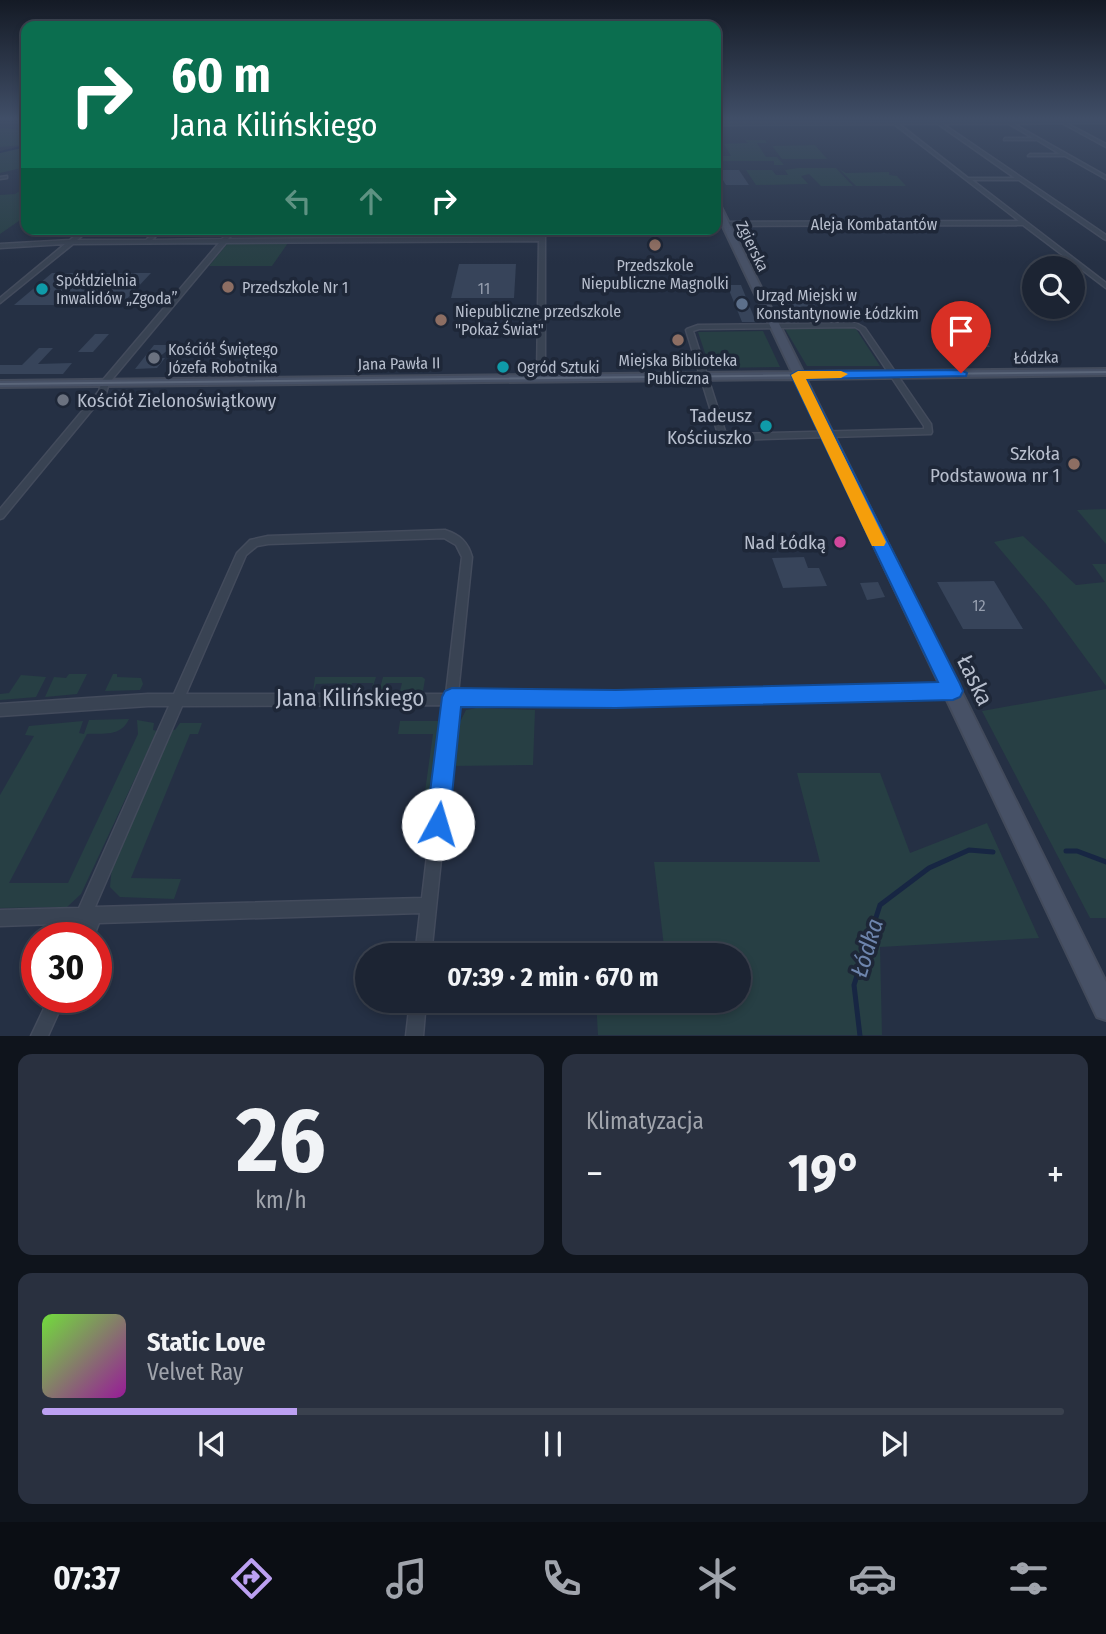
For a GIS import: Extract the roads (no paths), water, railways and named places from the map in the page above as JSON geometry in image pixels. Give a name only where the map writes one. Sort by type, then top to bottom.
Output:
[{"type":"main road","name":"Zgierska","points":[[721,227],[798,375]]},
{"type":"main road","name":"Łódzka","points":[[798,375],[1106,372]]},
{"type":"main road","name":"Jana Pawła II","points":[[0,384],[798,375]]},
{"type":"main road","name":"Łaska","points":[[798,375],[1106,1008]]},
{"type":"street","points":[[952,166],[1106,286]]},
{"type":"street","points":[[1002,166],[1106,238]]},
{"type":"street","points":[[1086,166],[1106,178]]},
{"type":"street","points":[[968,179],[1021,179]]},
{"type":"street","name":"Aleja Kombatantów","points":[[721,225],[1023,223]]},
{"type":"street","points":[[0,301],[80,235]]},
{"type":"street","points":[[148,241],[154,235]]},
{"type":"street","points":[[0,516],[103,391],[105,383],[229,235]]},
{"type":"street","points":[[325,239],[327,235]]},
{"type":"street","points":[[485,235],[485,239]]},
{"type":"street","points":[[541,377],[542,235]]},
{"type":"street","points":[[0,246],[225,240],[542,239]]},
{"type":"street","points":[[774,326],[861,327],[928,426],[928,432],[725,435],[719,427],[689,330],[698,327],[774,326]]},
{"type":"street","points":[[88,922],[177,699],[242,553],[254,544],[268,540],[445,534],[457,538],[464,546],[467,557],[425,943]]},
{"type":"street","name":"Jana Kilińskiego","points":[[0,710],[103,701],[177,699],[630,699],[953,691]]},
{"type":"street","points":[[0,918],[429,905]]},
{"type":"street","points":[[39,1035],[50,1013]]},
{"type":"street","points":[[414,1035],[417,1013]]},
{"type":"waterway","name":"Łódka","points":[[860,1036],[854,985],[880,905],[929,868],[969,850],[993,852]]},
{"type":"waterway","name":"Łódka","points":[[1066,851],[1077,851],[1106,862]]},
{"type":"tram line","points":[[0,384],[1106,372]]},
{"type":"place","name":"Przedszkole Niepubliczne Magnolki","points":[[655,245]]},
{"type":"place","name":"Przedszkole Nr 1","points":[[228,287]]},
{"type":"place","name":"Spółdzielnia Inwalidów „Zgoda”","points":[[42,289]]},
{"type":"place","name":"Urząd Miejski w Konstantynowie Łódzkim","points":[[742,304]]},
{"type":"place","name":"Niepubliczne przedszkole \"Pokaż Świat\"","points":[[441,320]]},
{"type":"place","name":"Miejska Biblioteka Publiczna","points":[[678,340]]},
{"type":"place","name":"Kościół Świętego Józefa Robotnika","points":[[154,358]]},
{"type":"place","name":"Ogród Sztuki","points":[[503,367]]},
{"type":"place","name":"Kościół Zielonoświątkowy","points":[[63,400]]},
{"type":"place","name":"Tadeusz Kościuszko","points":[[766,426]]},
{"type":"place","name":"Szkoła Podstawowa nr 1","points":[[1074,464]]},
{"type":"place","name":"Nad Łódką","points":[[840,542]]}]
